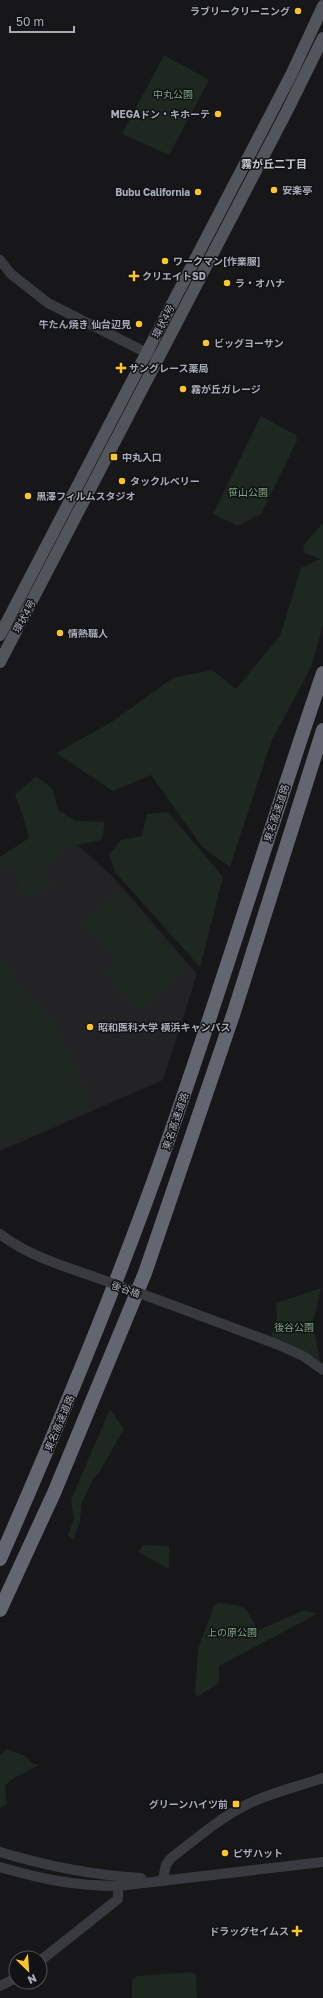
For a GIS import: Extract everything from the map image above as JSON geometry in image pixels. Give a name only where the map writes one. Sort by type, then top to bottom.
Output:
[{"type":"highway","name":"東名高速道路","points":[[0,1559],[80,1373],[160,1163],[234,947],[295,755],[323,673]]},
{"type":"highway","name":"東名高速道路","points":[[0,1610],[54,1494],[145,1273],[234,1012],[323,730]]},
{"type":"main road","name":"環状4号","points":[[0,634],[291,75],[323,6]]},
{"type":"main road","name":"環状4号","points":[[0,662],[323,38]]},
{"type":"street","points":[[0,260],[11,274],[48,304],[158,359]]},
{"type":"street","name":"後谷橋","points":[[0,1234],[12,1244],[33,1255],[279,1345],[322,1367]]},
{"type":"street","points":[[163,1879],[166,1865],[171,1858],[222,1818],[245,1805],[262,1798],[323,1778]]},
{"type":"street","points":[[0,1852],[34,1862],[90,1874],[163,1879]]},
{"type":"street","points":[[0,1867],[61,1883],[87,1886],[118,1886],[163,1879],[323,1862]]},
{"type":"street","points":[[48,1955],[118,1899],[118,1886]]},
{"type":"shaded area","name":"昭和医科大学 横浜キャンパス","points":[[68,836],[114,878],[197,974],[163,1080],[0,1151],[0,863]]},
{"type":"green space","name":"中丸公園","points":[[164,55],[209,80],[169,155],[122,134]]},
{"type":"green space","name":"笹山公園","points":[[261,416],[296,435],[297,441],[261,514],[237,526],[213,514]]},
{"type":"green space","points":[[323,523],[323,626],[311,667],[271,742],[230,867],[203,848],[151,775],[113,791],[56,753],[110,723],[173,678],[212,670],[236,689],[280,636],[301,568],[320,559],[305,553],[303,546]]},
{"type":"green space","points":[[36,776],[53,789],[58,810],[76,821],[105,822],[102,840],[62,848],[45,868],[52,883],[38,894],[22,895],[15,875],[0,866],[0,857],[29,838],[15,795]]},
{"type":"green space","points":[[168,812],[223,877],[200,967],[115,872],[109,855],[121,840],[142,836],[147,814]]},
{"type":"green space","points":[[120,891],[187,967],[138,1011],[104,971],[117,959],[84,922]]},
{"type":"green space","points":[[0,960],[48,1018],[56,1024],[89,1101],[86,1110],[0,1147]]},
{"type":"green space","name":"後谷公園","points":[[321,1288],[313,1322],[320,1362],[271,1338],[277,1316],[276,1303]]},
{"type":"green space","points":[[110,1409],[124,1429],[100,1471],[93,1479],[82,1503],[80,1521],[73,1540],[68,1535],[74,1519],[71,1500]]},
{"type":"green space","points":[[143,1545],[169,1546],[169,1569],[138,1552]]},
{"type":"green space","name":"上の原公園","points":[[219,1603],[241,1606],[244,1608],[250,1615],[258,1630],[305,1610],[317,1614],[219,1666],[219,1683],[197,1697],[195,1692],[198,1649],[214,1606]]},
{"type":"green space","points":[[7,1749],[25,1756],[32,1763],[39,1765],[12,1779],[5,1786],[7,1804],[0,1808],[0,1755]]},
{"type":"green space","points":[[193,1972],[196,1975],[197,1998],[132,1998],[132,1979],[137,1976]]},
{"type":"place","name":"ラブリークリーニング","points":[[298,11]]},
{"type":"place","name":"MEGAドン・キホーテ","points":[[218,114]]},
{"type":"place","name":"安楽亭","points":[[274,190]]},
{"type":"place","name":"Bubu California","points":[[198,192]]},
{"type":"place","name":"ワークマン[作業服]","points":[[165,261]]},
{"type":"place","name":"クリエイトSD","points":[[134,276]]},
{"type":"place","name":"ラ・オハナ","points":[[227,283]]},
{"type":"place","name":"牛たん焼き 仙台辺見","points":[[139,324]]},
{"type":"place","name":"ビッグヨーサン","points":[[206,343]]},
{"type":"place","name":"サングレース薬局","points":[[121,368]]},
{"type":"place","name":"霧が丘ガレージ","points":[[183,389]]},
{"type":"place","name":"中丸入口","points":[[114,457]]},
{"type":"place","name":"タックルベリー","points":[[122,481]]},
{"type":"place","name":"黒澤フィルムスタジオ","points":[[28,496]]},
{"type":"place","name":"情熱職人","points":[[60,633]]},
{"type":"place","name":"昭和医科大学 横浜キャンパス","points":[[90,1027]]},
{"type":"place","name":"グリーンハイツ前","points":[[236,1804]]},
{"type":"place","name":"ピザハット","points":[[225,1853]]},
{"type":"place","name":"ドラッグセイムス","points":[[297,1931]]},
{"type":"district","name":"霧が丘二丁目","points":[[274,164]]}]
